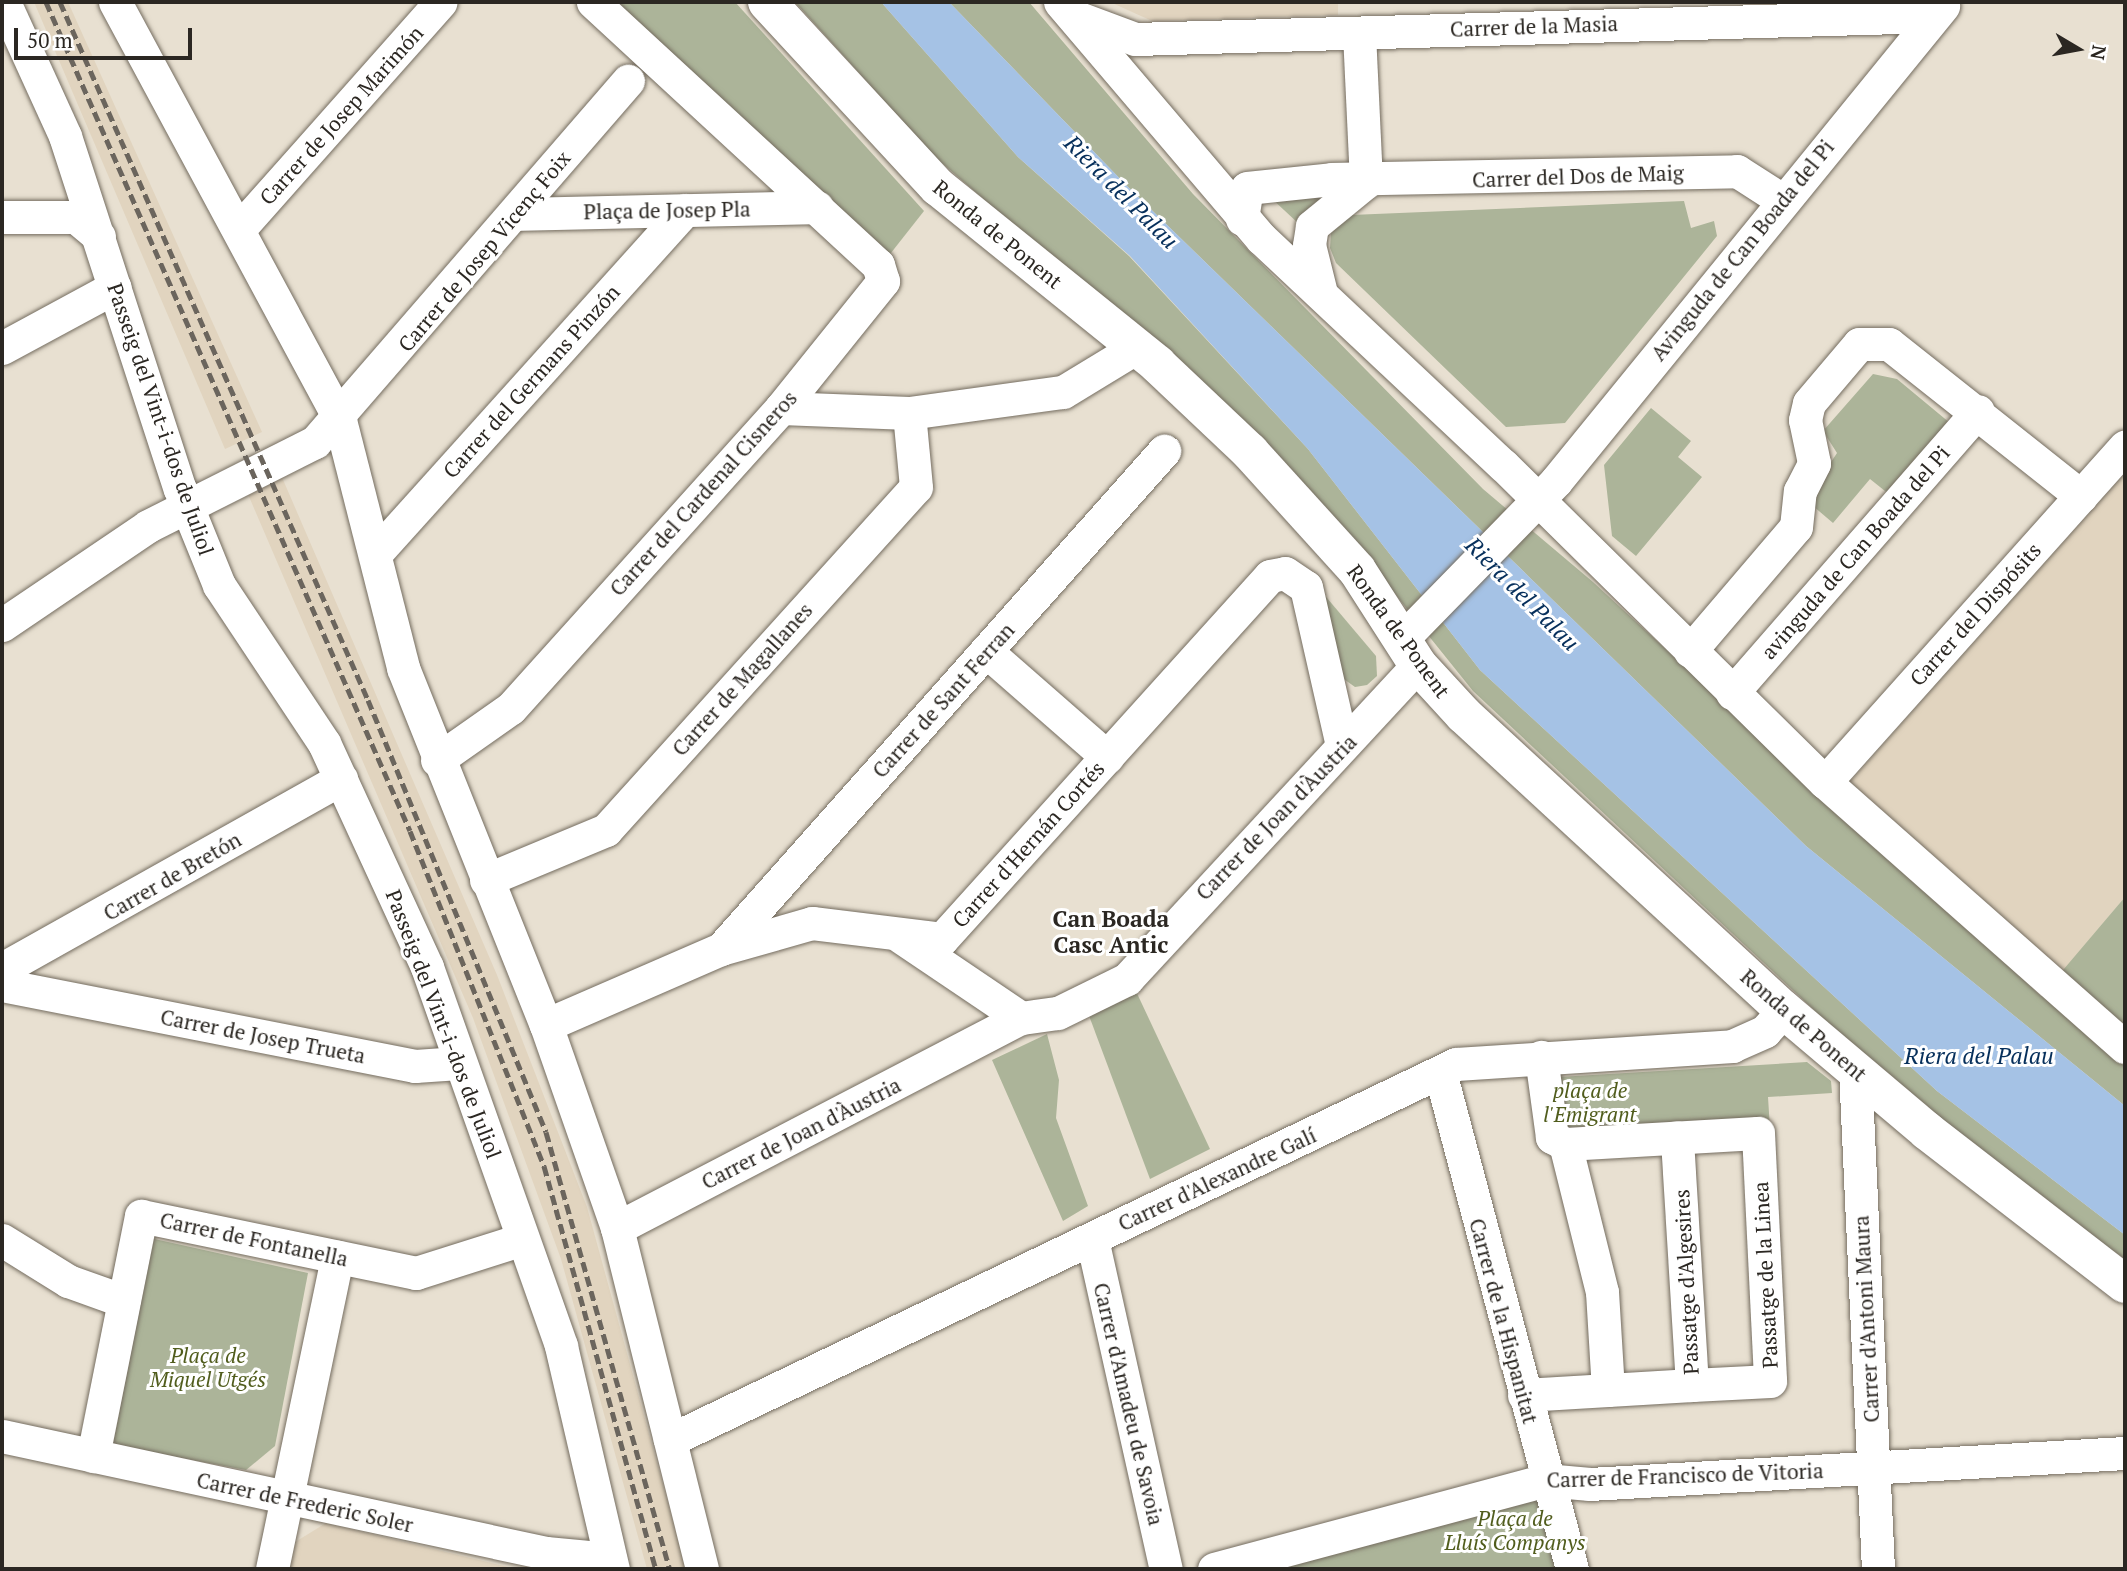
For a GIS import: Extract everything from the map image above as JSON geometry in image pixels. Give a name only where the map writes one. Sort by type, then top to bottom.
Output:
[{"type":"main road","name":"Ronda de Ponent","points":[[767,2],[938,187],[1137,347],[1306,511],[1411,651],[1464,715],[1784,1010],[2125,1283]]},
{"type":"street","name":"Passeig del Vint-i-dos de Juliol","points":[[4,2],[65,136],[187,507],[219,585],[341,779],[407,915],[561,1346],[611,1564]]},
{"type":"street","points":[[115,2],[240,228],[340,420],[377,552],[403,668],[437,761],[546,1025],[617,1228],[702,1569]]},
{"type":"street","name":"Carrer de Josep Marimón","points":[[240,228],[441,2]]},
{"type":"street","points":[[593,2],[817,207]]},
{"type":"street","points":[[1065,8],[1252,229],[1320,289],[1539,500],[1825,782],[2125,1046]]},
{"type":"street","name":"Carrer de la Masia","points":[[1065,8],[1135,40],[1940,9]]},
{"type":"street","name":"Avinguda de Can Boada del Pi","points":[[1539,500],[1940,9]]},
{"type":"street","points":[[1252,229],[1312,226],[1366,182],[1359,33]]},
{"type":"street","points":[[1112,64],[1114,54],[1135,40]]},
{"type":"street","name":"Carrer de Josep Vicenç Foix","points":[[2,625],[187,507],[315,442],[340,420],[628,81]]},
{"type":"street","name":"Carrer del Dos de Maig","points":[[1252,229],[1247,188],[1258,184],[1737,172],[1783,200]]},
{"type":"street","name":"Plaça de Josep Pla","points":[[516,214],[817,207]]},
{"type":"street","name":"Carrer del Cardenal Cisneros","points":[[437,761],[511,708],[781,408],[883,281],[878,265],[817,207]]},
{"type":"street","name":"Carrer del Germans Pinzón","points":[[377,552],[685,210]]},
{"type":"street","points":[[2,217],[76,217],[99,236]]},
{"type":"street","points":[[1312,226],[1309,245],[1320,289]]},
{"type":"street","points":[[2,348],[115,287]]},
{"type":"street","points":[[1690,651],[1796,527],[1800,491],[1814,463],[1805,420],[1809,403],[1859,344],[1889,344],[1978,411],[2081,496]]},
{"type":"street","points":[[781,408],[909,413],[1063,392],[1137,347]]},
{"type":"street","name":"avinguda de Can Boada del Pi","points":[[1732,693],[1978,411]]},
{"type":"street","name":"Carrer de Magallanes","points":[[485,880],[606,830],[616,819],[916,487],[909,413]]},
{"type":"street","name":"Carrer del Dispósits","points":[[1825,782],[2125,446]]},
{"type":"street","name":"Carrer de Sant Ferran","points":[[721,949],[1164,451]]},
{"type":"street","points":[[1411,651],[1431,609],[1539,500]]},
{"type":"street","name":"Carrer d'Hernán Cortés","points":[[546,1025],[721,949],[812,923],[899,936],[942,939],[1270,576],[1285,573],[1306,586],[1342,745]]},
{"type":"street","points":[[986,651],[1107,757]]},
{"type":"street","name":"Carrer de Joan d'Àustria","points":[[617,1228],[1021,1018],[1058,1013],[1127,979],[1342,745],[1411,651]]},
{"type":"street","name":"Carrer de Bretón","points":[[2,969],[48,948],[341,779]]},
{"type":"street","points":[[899,936],[1021,1018]]},
{"type":"street","points":[[48,948],[48,977],[67,998]]},
{"type":"street","name":"Carrer de Josep Trueta","points":[[2,985],[415,1066],[459,1063]]},
{"type":"street","name":"Carrer d'Alexandre Galí","points":[[670,1440],[1456,1064],[1732,1046],[1765,1031],[1784,1010]]},
{"type":"street","points":[[1541,1057],[1552,1137],[1565,1144],[1677,1137]]},
{"type":"street","name":"Carrer d'Antoni Maura","points":[[1855,1069],[1878,1569]]},
{"type":"street","name":"Carrer de la Hispanitat","points":[[1440,1072],[1545,1480],[1572,1569]]},
{"type":"street","name":"Passatge de la Linea","points":[[1677,1137],[1758,1133],[1770,1381],[1692,1385]]},
{"type":"street","name":"Passatge d'Algesires","points":[[1524,1395],[1692,1385],[1677,1137]]},
{"type":"street","points":[[1565,1144],[1602,1292],[1608,1391]]},
{"type":"street","name":"Carrer de Fontanella","points":[[93,1456],[141,1216],[416,1273],[523,1239]]},
{"type":"street","name":"Carrer d'Amadeu de Savoia","points":[[1092,1239],[1166,1569]]},
{"type":"street","points":[[2,1240],[68,1281],[124,1301]]},
{"type":"street","points":[[272,1569],[337,1257]]},
{"type":"street","name":"Carrer de Frederic Soler","points":[[2,1436],[286,1499],[611,1564]]},
{"type":"street","name":"Carrer de Francisco de Vitoria","points":[[1214,1569],[1545,1480],[1564,1485],[2125,1453]]},
{"type":"shaded area","points":[[34,2],[68,2],[262,432],[225,449]]},
{"type":"shaded area","points":[[1110,2],[1338,2],[1338,15],[1152,21]]},
{"type":"shaded area","points":[[2125,473],[2125,897],[2042,996],[1829,805]]},
{"type":"shaded area","points":[[281,475],[497,975],[587,1207],[686,1569],[647,1569],[561,1259],[473,1018],[247,492]]},
{"type":"shaded area","points":[[326,1523],[516,1569],[287,1569],[292,1544]]},
{"type":"green space","points":[[601,2],[735,2],[924,211],[887,258]]},
{"type":"green space","points":[[795,2],[881,2],[1018,157],[1129,256],[1308,449],[1480,670],[1937,1091],[2125,1235],[2125,1259],[2024,1190],[1859,1052],[1473,691],[1387,584],[1199,386],[934,156]]},
{"type":"green space","points":[[949,2],[1029,2],[1193,194],[1483,489],[1593,582],[2041,996],[2125,897],[2125,1106],[1806,846],[1128,187]]},
{"type":"green space","points":[[1331,186],[1299,224],[1269,196]]},
{"type":"green space","points":[[1684,201],[1691,228],[1714,221],[1717,236],[1565,423],[1506,427],[1336,263],[1330,248],[1331,232],[1351,215]]},
{"type":"green space","points":[[1873,374],[1897,379],[1950,423],[1890,495],[1870,479],[1833,523],[1806,500],[1837,453],[1823,431]]},
{"type":"green space","points":[[1651,408],[1691,441],[1678,457],[1702,477],[1636,556],[1612,536],[1604,465]]},
{"type":"green space","points":[[1316,585],[1376,656],[1377,676],[1367,685],[1355,687],[1341,677]]},
{"type":"green space","points":[[1134,987],[1210,1149],[1150,1179],[1088,1013]]},
{"type":"green space","points":[[1047,1034],[1059,1080],[1056,1118],[1088,1206],[1063,1221],[992,1060]]},
{"type":"green space","name":"plaça de l'Emigrant","points":[[1807,1062],[1831,1081],[1832,1093],[1768,1097],[1770,1129],[1563,1131],[1559,1077]]},
{"type":"green space","name":"Plaça de Miquel Utgés","points":[[150,1238],[308,1273],[275,1446],[246,1470],[111,1445]]},
{"type":"green space","name":"Plaça de Lluís Companys","points":[[1539,1493],[1565,1569],[1262,1569]]},
{"type":"water","name":"Riera del Palau","points":[[881,2],[949,2],[1128,187],[1806,846],[2125,1106],[2125,1235],[1937,1091],[1480,670],[1308,449],[1130,256],[1018,157]]},
{"type":"railway","points":[[46,2],[410,831],[544,1166],[656,1569]]},
{"type":"railway","points":[[60,2],[368,700],[546,1132],[670,1569]]},
{"type":"district","name":"Can Boada Casc Antic","points":[[1111,932]]}]
